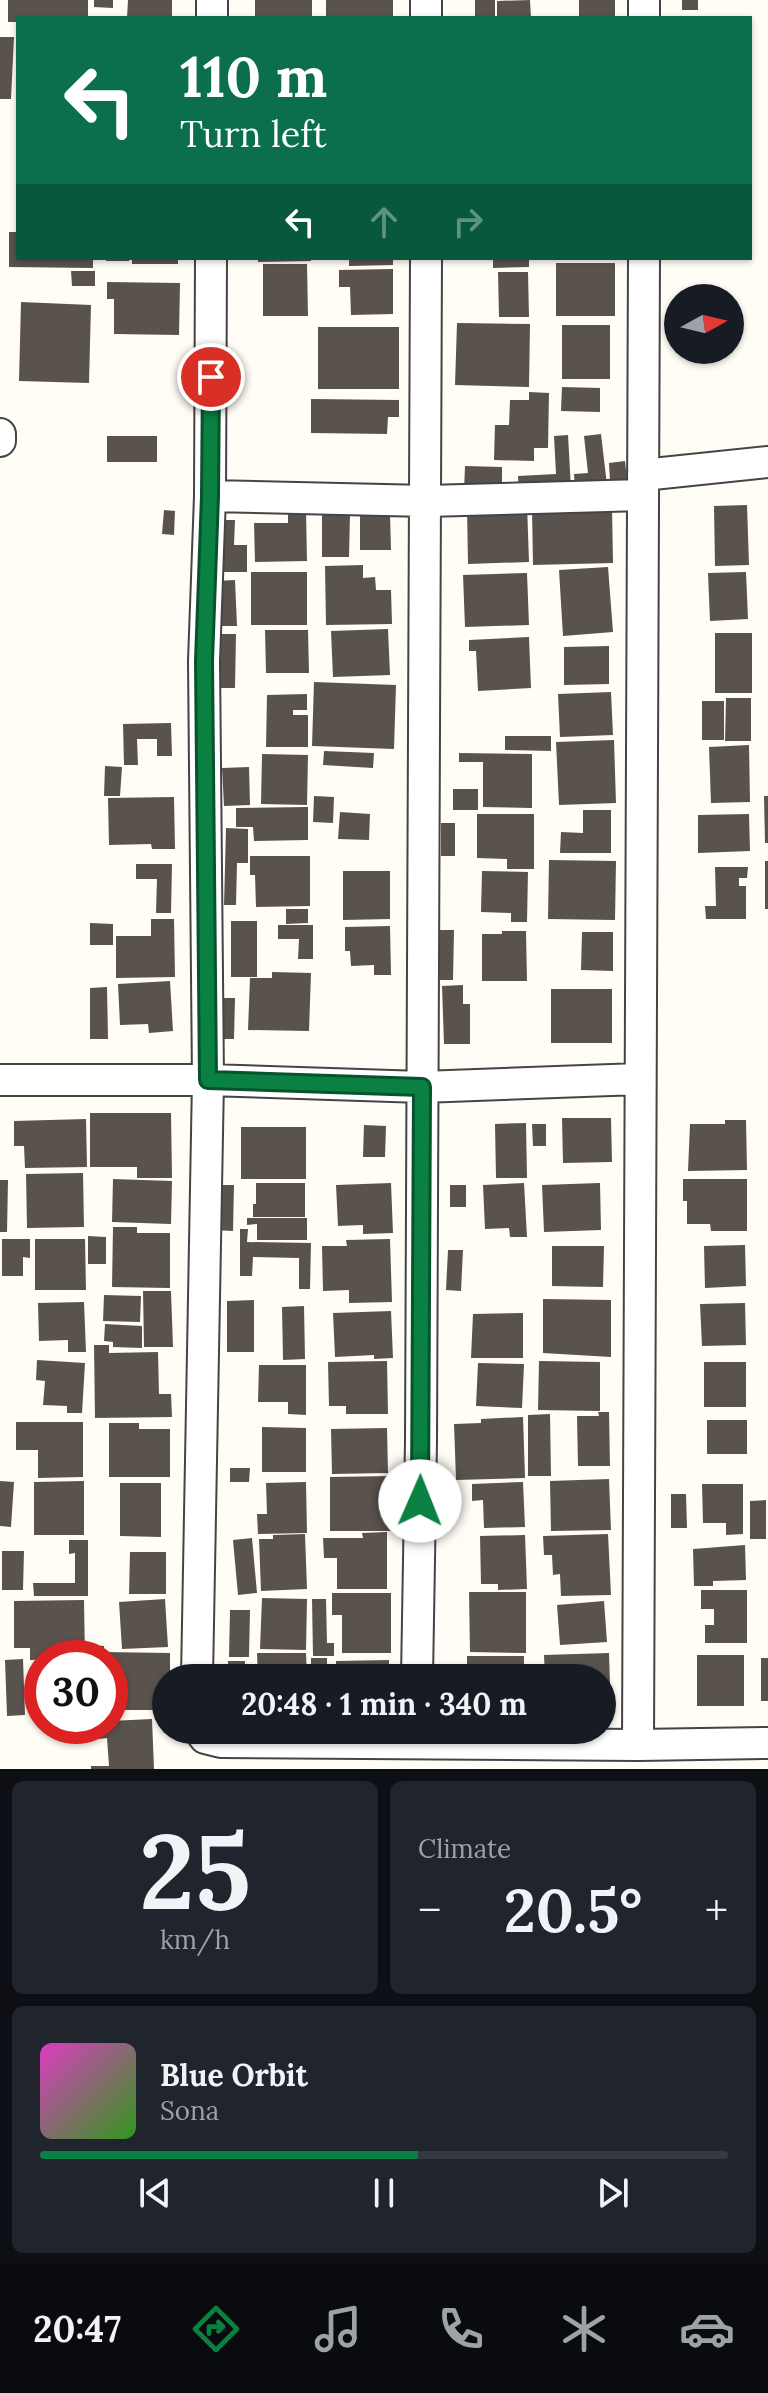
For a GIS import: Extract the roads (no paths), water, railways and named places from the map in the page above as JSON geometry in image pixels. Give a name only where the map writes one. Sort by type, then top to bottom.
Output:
[{"type":"street","points":[[197,1664],[208,1080],[204,661],[210,496],[211,260]]},
{"type":"street","points":[[417,1664],[427,501],[426,260]]},
{"type":"street","points":[[638,1745],[644,260]]},
{"type":"street","points":[[0,434],[0,441]]},
{"type":"street","points":[[210,496],[427,501],[643,485],[768,462]]},
{"type":"street","points":[[0,1080],[208,1080],[422,1087],[639,1079]]},
{"type":"street","points":[[613,1744],[768,1743]]}]
